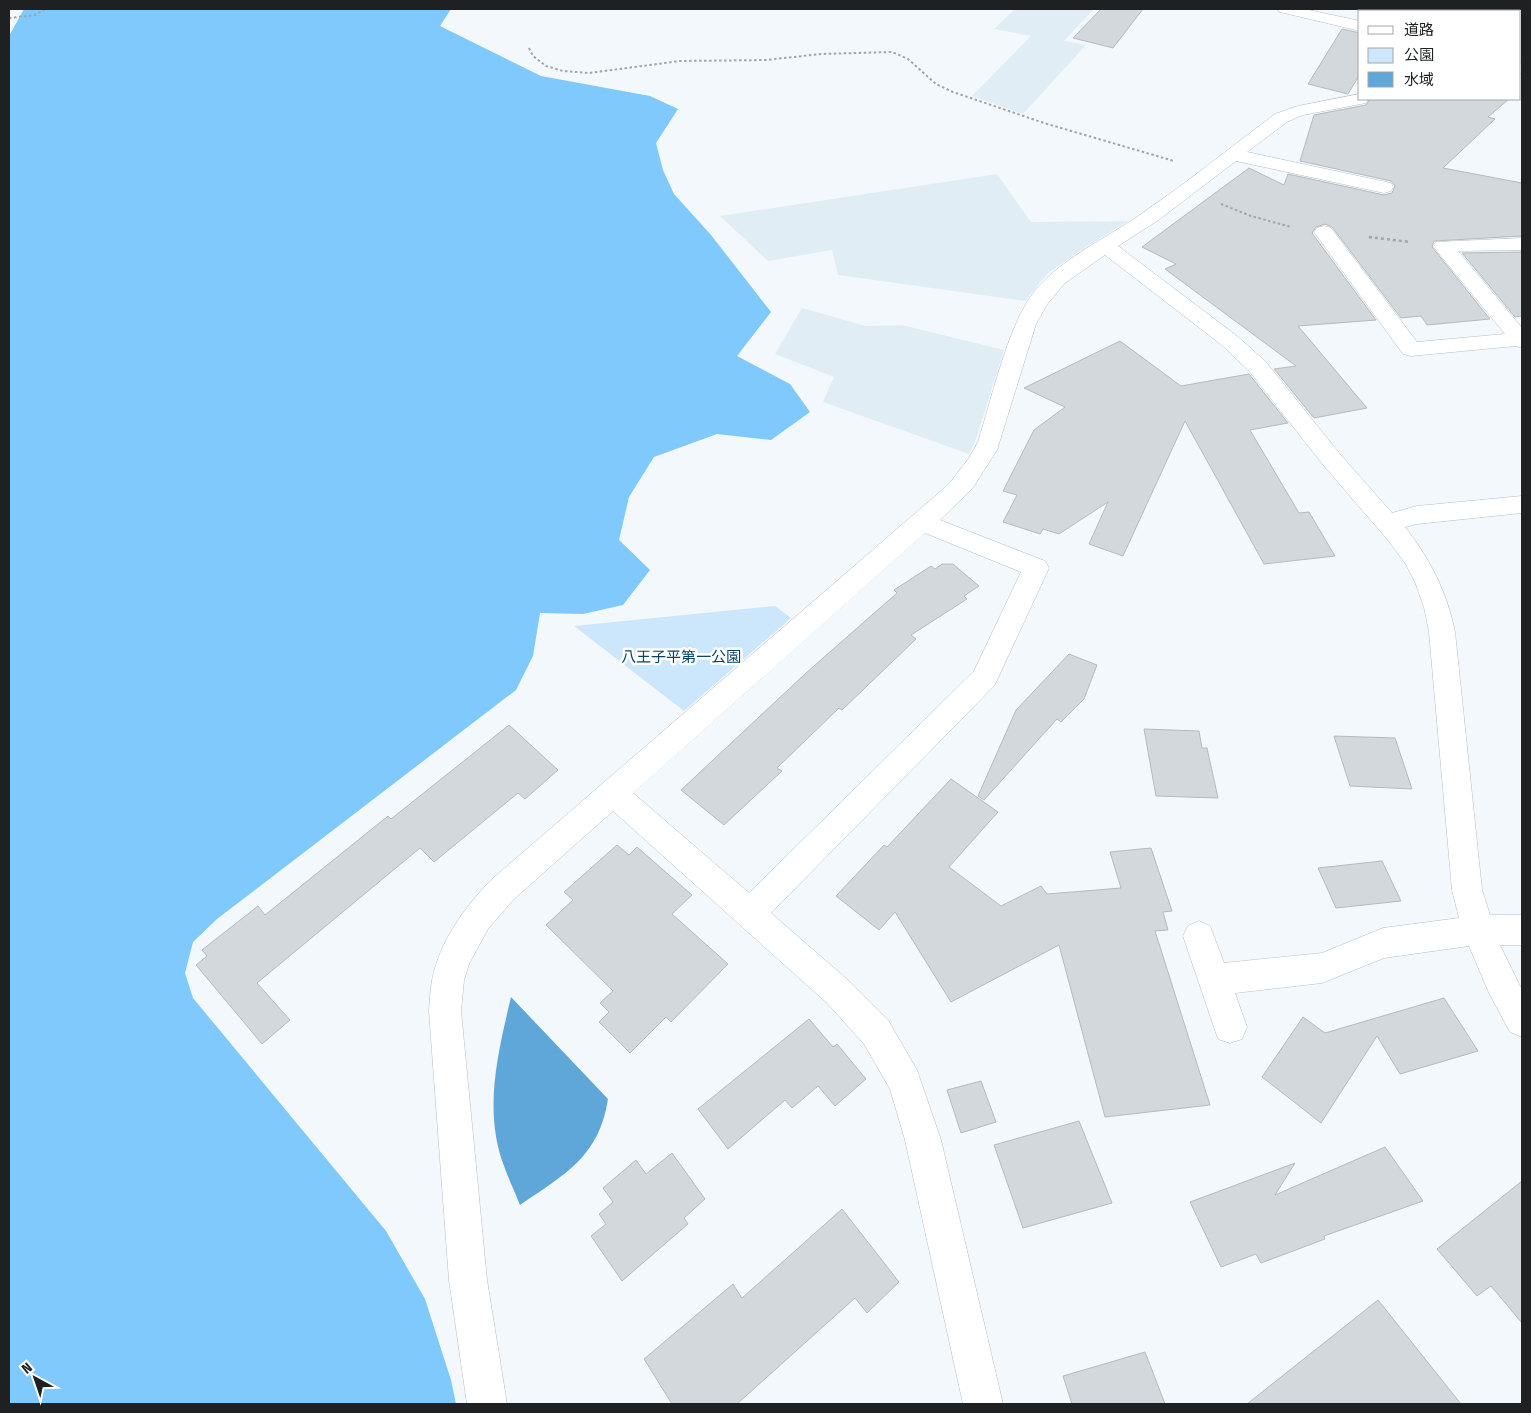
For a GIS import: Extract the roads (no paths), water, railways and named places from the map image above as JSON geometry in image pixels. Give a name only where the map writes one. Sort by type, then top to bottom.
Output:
[{"type":"street","points":[[1285,9],[1358,26]]},
{"type":"street","points":[[486,1404],[467,1270],[446,1011],[449,976],[460,945],[478,915],[502,890],[952,496],[968,479],[981,461],[989,442],[1026,324],[1039,300],[1058,279],[1082,261],[1150,217],[1281,118],[1298,111],[1358,98]]},
{"type":"street","points":[[1233,153],[1242,157],[1384,187]]},
{"type":"street","points":[[1324,232],[1410,349],[1522,340]]},
{"type":"street","points":[[1522,244],[1443,246],[1522,340]]},
{"type":"street","points":[[1105,247],[1245,354],[1386,523],[1414,558],[1428,582],[1437,607],[1442,632],[1467,890],[1478,930],[1500,982],[1522,1020]]},
{"type":"street","points":[[1386,523],[1417,515],[1522,504]]},
{"type":"street","points":[[749,914],[984,678],[1036,568],[940,531],[923,521]]},
{"type":"street","points":[[613,794],[838,992],[876,1032],[905,1082],[923,1140],[984,1404]]},
{"type":"street","points":[[1213,980],[1322,968],[1383,943],[1478,930],[1522,930]]},
{"type":"street","points":[[1198,936],[1230,1027]]},
{"type":"water","points":[[511,997],[608,1099],[597,1136],[588,1150],[565,1173],[520,1205],[504,1166],[494,1124],[495,1082],[501,1039]]},
{"type":"park label","name":"八王子平第一公園","points":[[681,657]]}]
